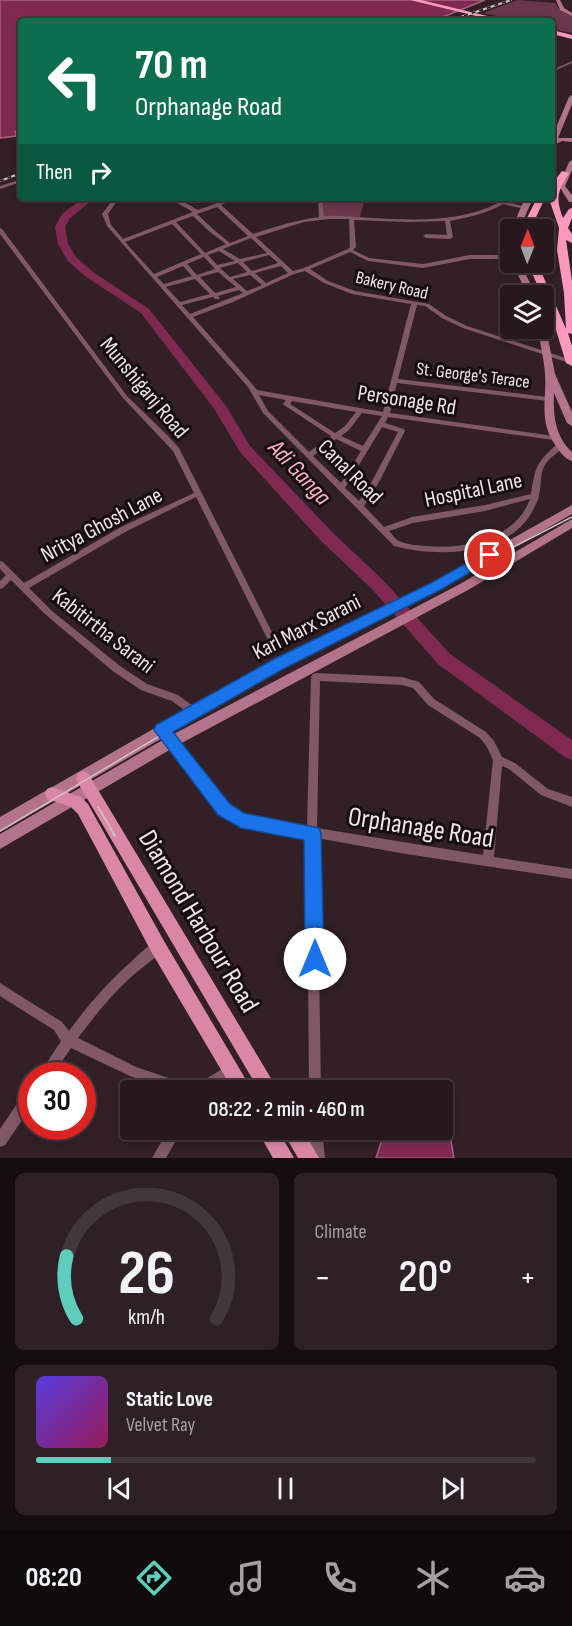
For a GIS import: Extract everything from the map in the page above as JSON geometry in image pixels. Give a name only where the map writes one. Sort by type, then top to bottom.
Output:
[{"type":"highway","points":[[413,0],[492,18]]},
{"type":"highway","points":[[425,0],[503,18]]},
{"type":"highway","points":[[555,32],[572,36]]},
{"type":"highway","points":[[555,190],[556,185],[566,173]]},
{"type":"highway","points":[[530,219],[540,201]]},
{"type":"highway","points":[[555,201],[556,212],[570,238]]},
{"type":"highway","points":[[572,211],[566,219],[560,245],[569,293],[572,331]]},
{"type":"highway","points":[[537,273],[558,320],[572,363]]},
{"type":"main road","points":[[558,0],[562,9],[572,13]]},
{"type":"main road","points":[[563,0],[572,13]]},
{"type":"main road","points":[[555,137],[570,110],[572,97]]},
{"type":"main road","points":[[562,123],[570,121]]},
{"type":"main road","points":[[555,142],[572,140]]},
{"type":"main road","points":[[572,162],[562,186],[572,200]]},
{"type":"main road","points":[[520,219],[528,201]]},
{"type":"main road","points":[[544,339],[550,374],[548,407],[556,442],[572,458]]},
{"type":"main road","points":[[550,374],[572,423]]},
{"type":"main road","name":"Karl Marx Sarani","points":[[0,825],[280,663],[436,587],[572,509]]},
{"type":"main road","points":[[0,842],[173,741],[464,587],[572,523]]},
{"type":"main road","points":[[436,587],[464,587]]},
{"type":"main road","name":"Diamond Harbour Road","points":[[83,778],[263,1080]]},
{"type":"main road","name":"Diamond Harbour Road","points":[[52,794],[76,802],[83,809],[158,947],[237,1080]]},
{"type":"main road","points":[[273,1140],[284,1158]]},
{"type":"main road","points":[[298,1140],[309,1158]]},
{"type":"street","points":[[555,70],[572,62]]},
{"type":"street","points":[[0,188],[18,182]]},
{"type":"street","name":"Canal Road","points":[[115,201],[105,214],[109,225],[122,241],[180,304],[254,392],[265,412],[397,544],[412,549],[432,550],[487,542],[501,537],[517,526],[528,512],[536,495],[536,472],[556,442]]},
{"type":"street","points":[[178,201],[196,213],[230,245]]},
{"type":"street","points":[[122,241],[222,201]]},
{"type":"street","points":[[320,201],[322,218]]},
{"type":"street","points":[[498,201],[524,208]]},
{"type":"street","points":[[153,276],[254,236],[300,222],[322,218],[447,219],[479,214],[501,202]]},
{"type":"street","points":[[218,204],[292,273]]},
{"type":"street","points":[[190,316],[224,304],[350,250],[353,247],[351,218]]},
{"type":"street","points":[[426,236],[450,237],[447,219]]},
{"type":"street","points":[[173,222],[218,269],[247,294]]},
{"type":"street","name":"Munshiganj Road","points":[[0,230],[125,397],[170,442],[274,644]]},
{"type":"street","points":[[221,249],[265,285]]},
{"type":"street","points":[[350,250],[368,259],[423,266],[470,257],[500,257]]},
{"type":"street","points":[[164,286],[238,261],[271,253]]},
{"type":"street","points":[[184,264],[224,304]]},
{"type":"street","points":[[229,279],[282,264]]},
{"type":"street","name":"Bakery Road","points":[[306,269],[326,282],[354,293],[427,305],[444,317],[465,327],[572,363]]},
{"type":"street","points":[[180,304],[239,288]]},
{"type":"street","points":[[342,489],[386,415],[414,304]]},
{"type":"street","name":"St. George's Terace","points":[[395,381],[548,399]]},
{"type":"street","name":"Personage Rd","points":[[254,392],[556,442]]},
{"type":"street","points":[[291,398],[286,404],[336,436],[365,450]]},
{"type":"street","points":[[309,456],[347,428],[360,411]]},
{"type":"street","points":[[359,507],[402,431],[381,424]]},
{"type":"street","name":"Nritya Ghosh Lane","points":[[23,587],[124,529],[197,494]]},
{"type":"street","name":"Hospital Lane","points":[[383,530],[412,520],[485,508],[536,495]]},
{"type":"street","name":"Kabitirtha Sarani","points":[[0,564],[49,613],[117,669],[144,687],[175,698],[194,712]]},
{"type":"street","points":[[0,585],[12,575]]},
{"type":"street","points":[[315,1080],[312,833],[315,676],[402,681],[416,685],[430,702],[483,735],[491,744],[498,760],[488,861]]},
{"type":"street","name":"Orphanage Road","points":[[162,730],[224,809],[241,820],[572,874]]},
{"type":"street","points":[[498,760],[512,766],[544,792],[572,802]]},
{"type":"street","points":[[53,1062],[68,1040],[116,985],[158,947]]},
{"type":"street","points":[[0,989],[58,1026],[68,1040],[134,1072],[156,1080]]},
{"type":"street","points":[[216,1080],[231,1070]]},
{"type":"street","points":[[0,1140],[18,1114]]},
{"type":"street","points":[[159,1158],[169,1140]]},
{"type":"street","points":[[317,1140],[318,1158]]},
{"type":"shaded area","points":[[0,0],[485,0],[440,18],[18,18],[18,130],[15,131],[16,136],[0,138]]},
{"type":"shaded area","points":[[518,0],[555,3],[559,9],[572,16],[572,33],[555,30],[555,18],[506,18],[483,13]]},
{"type":"shaded area","points":[[322,201],[364,201],[360,217],[324,216]]},
{"type":"shaded area","points":[[382,1140],[451,1140],[454,1158],[376,1158]]},
{"type":"waterway","name":"Adi Ganga","points":[[85,201],[66,216],[60,227],[63,244],[72,259],[89,274],[145,311],[221,409],[245,449],[328,538],[377,584],[444,659],[572,751]]},
{"type":"tram line","points":[[0,831],[245,685],[572,517]]},
{"type":"tram line","points":[[98,807],[114,834]]},
{"type":"railway","points":[[458,18],[511,0]]},
{"type":"railway","points":[[0,181],[18,174]]},
{"type":"route","points":[[315,959],[312,833],[241,820],[224,809],[162,730],[280,663],[436,587],[490,555]]}]
